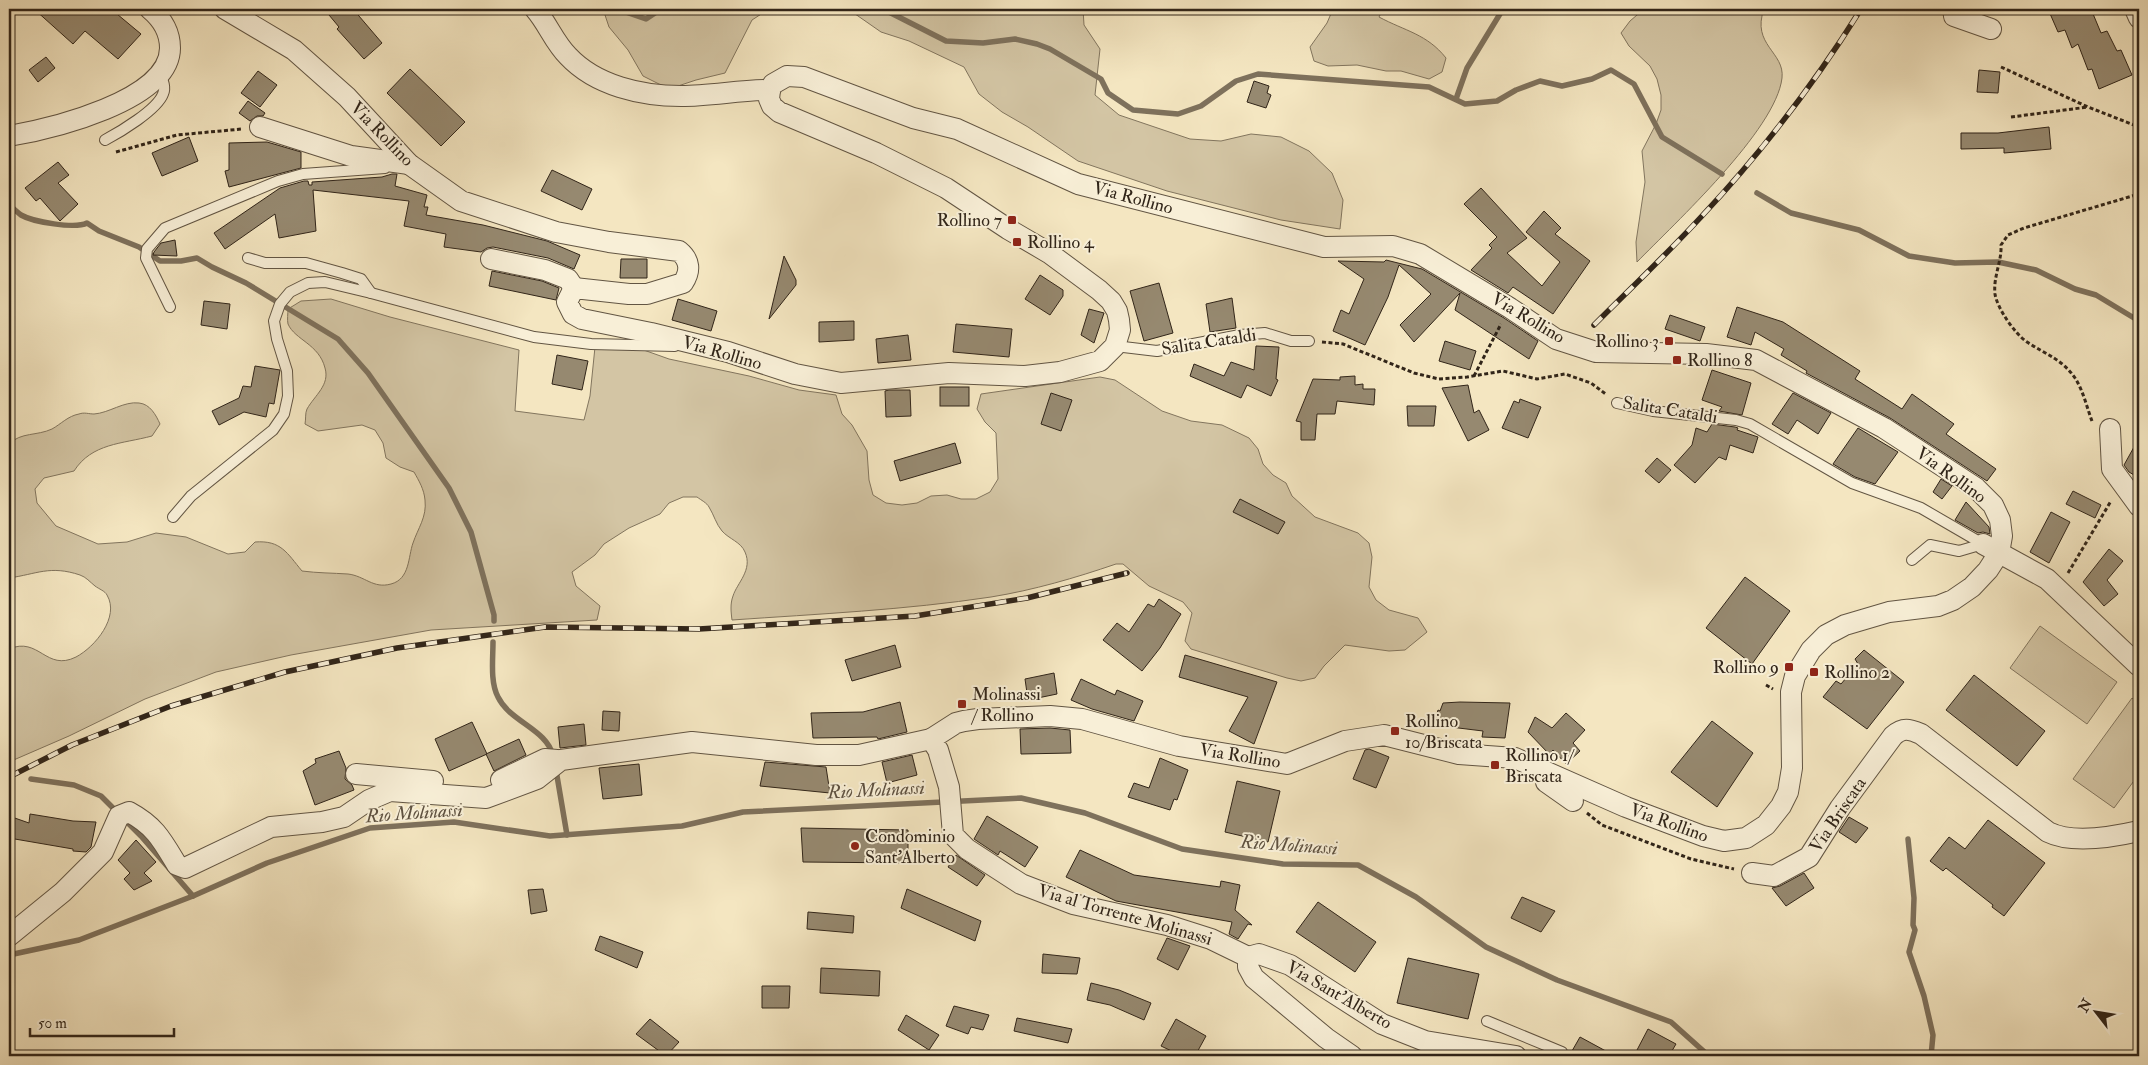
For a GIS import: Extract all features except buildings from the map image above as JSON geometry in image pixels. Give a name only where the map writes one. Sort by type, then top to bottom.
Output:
[{"type":"street","points":[[9,136],[41,130],[97,112],[136,94],[160,75],[170,56],[170,41],[163,22],[150,9]]},
{"type":"street","name":"Via Rollino","points":[[224,9],[294,50],[347,97],[409,164],[461,202],[556,232],[609,242],[679,251],[684,255],[689,266],[683,283],[647,294],[574,288],[567,302],[573,314],[582,319],[688,342],[728,352],[795,374],[840,383],[949,373],[1024,376],[1051,373],[1100,361],[1115,346]]},
{"type":"street","points":[[536,9],[555,41],[569,57],[592,74],[620,87],[638,92],[681,96],[770,90],[769,99],[772,106],[779,112],[876,153],[946,188],[1008,229],[1050,253],[1111,301],[1117,311],[1120,330],[1115,346]]},
{"type":"street","points":[[1953,9],[1954,16],[1991,29]]},
{"type":"street","points":[[2135,9],[2139,18]]},
{"type":"street","name":"Via Rollino","points":[[356,774],[487,787],[545,760],[561,760],[692,742],[816,756],[859,755],[934,744],[956,724],[978,718],[1050,716],[1082,719],[1179,746],[1287,764],[1345,741],[1384,735],[1459,754],[1514,758],[1626,807],[1703,836],[1724,841],[1746,838],[1766,825],[1781,806],[1788,792],[1792,768],[1791,692],[1800,667],[1818,642],[1835,630],[1866,618],[1889,612],[1924,609],[1953,600],[1972,587],[1988,570],[1994,547],[2002,528],[1998,513],[1976,488],[1884,428],[1756,360],[1706,354],[1596,352],[1556,339],[1510,308],[1420,254],[1393,246],[1324,247],[1078,184],[957,128],[912,118],[804,76],[795,75],[780,78],[770,90]]},
{"type":"street","points":[[260,127],[351,156],[409,164]]},
{"type":"street","points":[[491,259],[545,270],[568,279],[574,288]]},
{"type":"street","points":[[2102,428],[2112,469],[2139,506]]},
{"type":"street","name":"Salita Cataldi","points":[[1994,547],[2047,579],[2139,666]]},
{"type":"street","name":"Via Briscata","points":[[1752,873],[1774,876],[1810,857],[1840,808],[1893,736],[1901,729],[1909,729],[1921,734],[2048,832],[2058,837],[2081,838],[2139,831]]},
{"type":"street","name":"Via al Torrente Molinassi","points":[[934,744],[948,787],[953,835],[967,849],[1021,884],[1073,904],[1167,925],[1212,939],[1248,957]]},
{"type":"street","points":[[1514,758],[1573,801]]},
{"type":"street","points":[[9,936],[62,892],[103,852],[119,816],[129,812],[145,821],[160,836],[177,865],[185,868],[271,827],[322,822],[344,817],[368,800],[390,791],[486,798],[538,778],[561,760]]},
{"type":"street","name":"Via Sant'Alberto","points":[[1352,1056],[1326,1038],[1254,978],[1248,967],[1248,957],[1258,954],[1290,964],[1382,1024],[1425,1041],[1516,1056]]},
{"type":"lane","points":[[105,140],[125,129],[158,102],[164,93],[164,85],[160,75]]},
{"type":"lane","points":[[170,307],[146,258],[147,249],[165,228],[278,181],[302,174],[390,168],[409,164]]},
{"type":"lane","points":[[248,258],[265,263],[306,264],[342,273],[361,279],[371,293]]},
{"type":"lane","points":[[173,517],[191,496],[273,430],[284,414],[288,396],[287,372],[277,339],[274,321],[280,304],[290,292],[308,283],[325,282],[534,337],[617,346],[677,346],[688,342]]},
{"type":"lane","name":"Salita Cataldi","points":[[1115,346],[1157,351],[1240,335],[1265,333],[1291,341],[1309,341]]},
{"type":"lane","name":"Salita Cataldi","points":[[1617,402],[1653,411],[1736,420],[1750,424],[1852,483],[1922,508],[1994,547]]},
{"type":"lane","points":[[1912,560],[1930,546],[1959,551],[1994,547],[2050,570],[2139,653]]},
{"type":"lane","points":[[1487,1021],[1518,1032],[1562,1052],[1560,1056]]},
{"type":"path","points":[[2001,67],[2088,107],[2139,127]]},
{"type":"path","points":[[2011,117],[2088,107]]},
{"type":"path","points":[[105,140],[114,153],[177,135],[260,127]]},
{"type":"path","points":[[2102,428],[2076,379],[2056,357],[2025,341],[2001,311],[1995,295],[1996,269],[2001,245],[2008,235],[2024,228],[2139,194]]},
{"type":"path","points":[[1474,376],[1510,308]]},
{"type":"path","name":"Salita Cataldi","points":[[1309,341],[1343,344],[1414,373],[1439,379],[1503,371],[1537,379],[1565,374],[1591,383],[1617,402]]},
{"type":"path","points":[[2062,582],[2106,513],[2113,498]]},
{"type":"path","points":[[1573,801],[1602,824],[1691,859],[1752,873]]},
{"type":"shaded area","points":[[603,9],[769,9],[752,20],[725,73],[669,89],[643,76],[628,50],[609,27]]},
{"type":"shaded area","points":[[848,9],[1083,9],[1084,25],[1100,49],[1095,95],[1119,115],[1190,139],[1221,141],[1251,134],[1281,137],[1309,151],[1332,173],[1343,200],[1340,229],[1281,220],[1167,191],[1078,161],[1002,112],[979,94],[964,67],[909,41],[881,32]]},
{"type":"shaded area","points":[[1333,9],[1383,9],[1379,17],[1423,38],[1439,50],[1446,58],[1442,72],[1429,79],[1401,71],[1386,71],[1357,65],[1328,66],[1314,61],[1310,47],[1327,23]]},
{"type":"shaded area","points":[[1644,9],[1764,9],[1761,21],[1762,31],[1765,40],[1779,61],[1782,69],[1782,78],[1776,99],[1744,149],[1722,175],[1637,262],[1636,242],[1645,182],[1642,151],[1661,110],[1661,95],[1657,79],[1650,66],[1629,46],[1621,33],[1630,21]]},
{"type":"shaded area","points":[[331,299],[390,317],[519,350],[515,411],[584,420],[590,396],[595,347],[624,343],[669,359],[749,376],[799,390],[836,395],[842,414],[852,425],[867,451],[869,480],[873,495],[886,503],[902,505],[917,503],[931,496],[947,495],[961,499],[976,499],[990,492],[998,479],[996,433],[985,422],[977,409],[981,394],[1100,377],[1115,380],[1162,411],[1191,421],[1222,425],[1249,438],[1258,449],[1263,464],[1273,475],[1286,483],[1292,496],[1315,517],[1358,533],[1369,543],[1372,557],[1369,587],[1376,600],[1389,610],[1418,618],[1427,632],[1405,650],[1389,651],[1345,645],[1315,678],[1301,681],[1287,678],[1191,649],[1185,641],[1192,613],[1183,602],[1149,586],[1123,564],[1116,564],[1039,587],[991,597],[829,614],[732,620],[732,599],[744,576],[747,565],[745,552],[741,546],[722,531],[705,503],[697,497],[683,497],[669,503],[660,514],[629,528],[604,544],[595,555],[572,572],[576,586],[600,606],[597,620],[431,630],[291,655],[216,672],[145,699],[69,736],[9,762],[9,649],[19,646],[28,647],[57,660],[76,657],[98,639],[108,622],[110,613],[110,604],[106,594],[80,575],[52,570],[9,578],[9,444],[14,440],[52,429],[68,418],[81,413],[100,413],[133,403],[146,405],[152,410],[160,424],[152,436],[119,443],[99,450],[81,462],[74,471],[44,478],[35,489],[37,503],[56,526],[98,544],[127,542],[156,533],[186,537],[228,554],[245,552],[255,542],[271,543],[283,549],[302,571],[354,575],[379,585],[391,584],[405,573],[413,543],[425,512],[424,492],[414,472],[400,467],[386,458],[383,443],[375,430],[362,425],[318,431],[305,424],[307,409],[324,385],[326,374],[318,353],[296,334],[288,324],[288,309],[301,301]]},
{"type":"shaded area","points":[[2040,626],[2117,682],[2087,724],[2010,668]]},
{"type":"shaded area","points":[[2132,698],[2139,704],[2139,774],[2114,808],[2073,779]]},
{"type":"waterway","points":[[617,9],[646,19],[661,9]]},
{"type":"waterway","points":[[883,9],[946,41],[983,43],[1015,39],[1037,44],[1050,49],[1101,79],[1108,93],[1133,110],[1178,114],[1201,106],[1236,81],[1258,74],[1429,87],[1465,104],[1497,101],[1516,90],[1540,81],[1562,86],[1592,79],[1611,70],[1634,84],[1662,137],[1722,174]]},
{"type":"waterway","points":[[1456,99],[1467,68],[1503,9]]},
{"type":"waterway","points":[[1757,193],[1791,213],[1859,230],[1909,256],[1955,263],[1998,262],[2036,270],[2075,289],[2096,295],[2139,321]]},
{"type":"waterway","points":[[9,205],[21,215],[35,220],[64,225],[87,223],[99,231],[139,247],[160,261],[181,261],[197,258],[246,283],[338,339],[368,373],[449,488],[471,532],[494,615],[494,621]]},
{"type":"waterway","points":[[493,642],[493,677],[498,697],[511,713],[544,739],[553,756]]},
{"type":"waterway","points":[[556,770],[567,835]]},
{"type":"waterway","points":[[31,779],[74,785],[101,796],[141,836],[193,896]]},
{"type":"waterway","name":"Rio Molinassi","points":[[9,955],[79,940],[193,896],[267,863],[370,828],[454,822],[550,836],[682,826],[743,812],[1021,798],[1085,813],[1182,849],[1283,864],[1358,865],[1416,897],[1486,947],[1557,980],[1671,1022],[1709,1056]]},
{"type":"waterway","points":[[1908,839],[1914,898],[1913,925],[1915,930],[1909,952],[1924,996],[1933,1035],[1931,1056]]},
{"type":"railway","points":[[1594,325],[1688,231],[1745,168],[1825,64],[1861,9]]},
{"type":"railway","points":[[9,777],[72,745],[171,706],[285,672],[397,648],[545,627],[699,629],[915,616],[1027,598],[1127,573]]},
{"type":"place","name":"Rollino 7","points":[[1012,220]]},
{"type":"place","name":"Rollino 4","points":[[1017,242]]},
{"type":"place","name":"Rollino 3","points":[[1669,341]]},
{"type":"place","name":"Rollino 8","points":[[1677,360]]},
{"type":"place","name":"Rollino 9","points":[[1789,667]]},
{"type":"place","name":"Rollino 2","points":[[1814,672]]},
{"type":"place","name":"Molinassi / Rollino","points":[[962,704]]},
{"type":"place","name":"Rollino 10/Briscata","points":[[1395,731]]},
{"type":"place","name":"Rollino 1/ Briscata","points":[[1495,765]]},
{"type":"place","name":"Condominio Sant'Alberto","points":[[855,846]]}]
